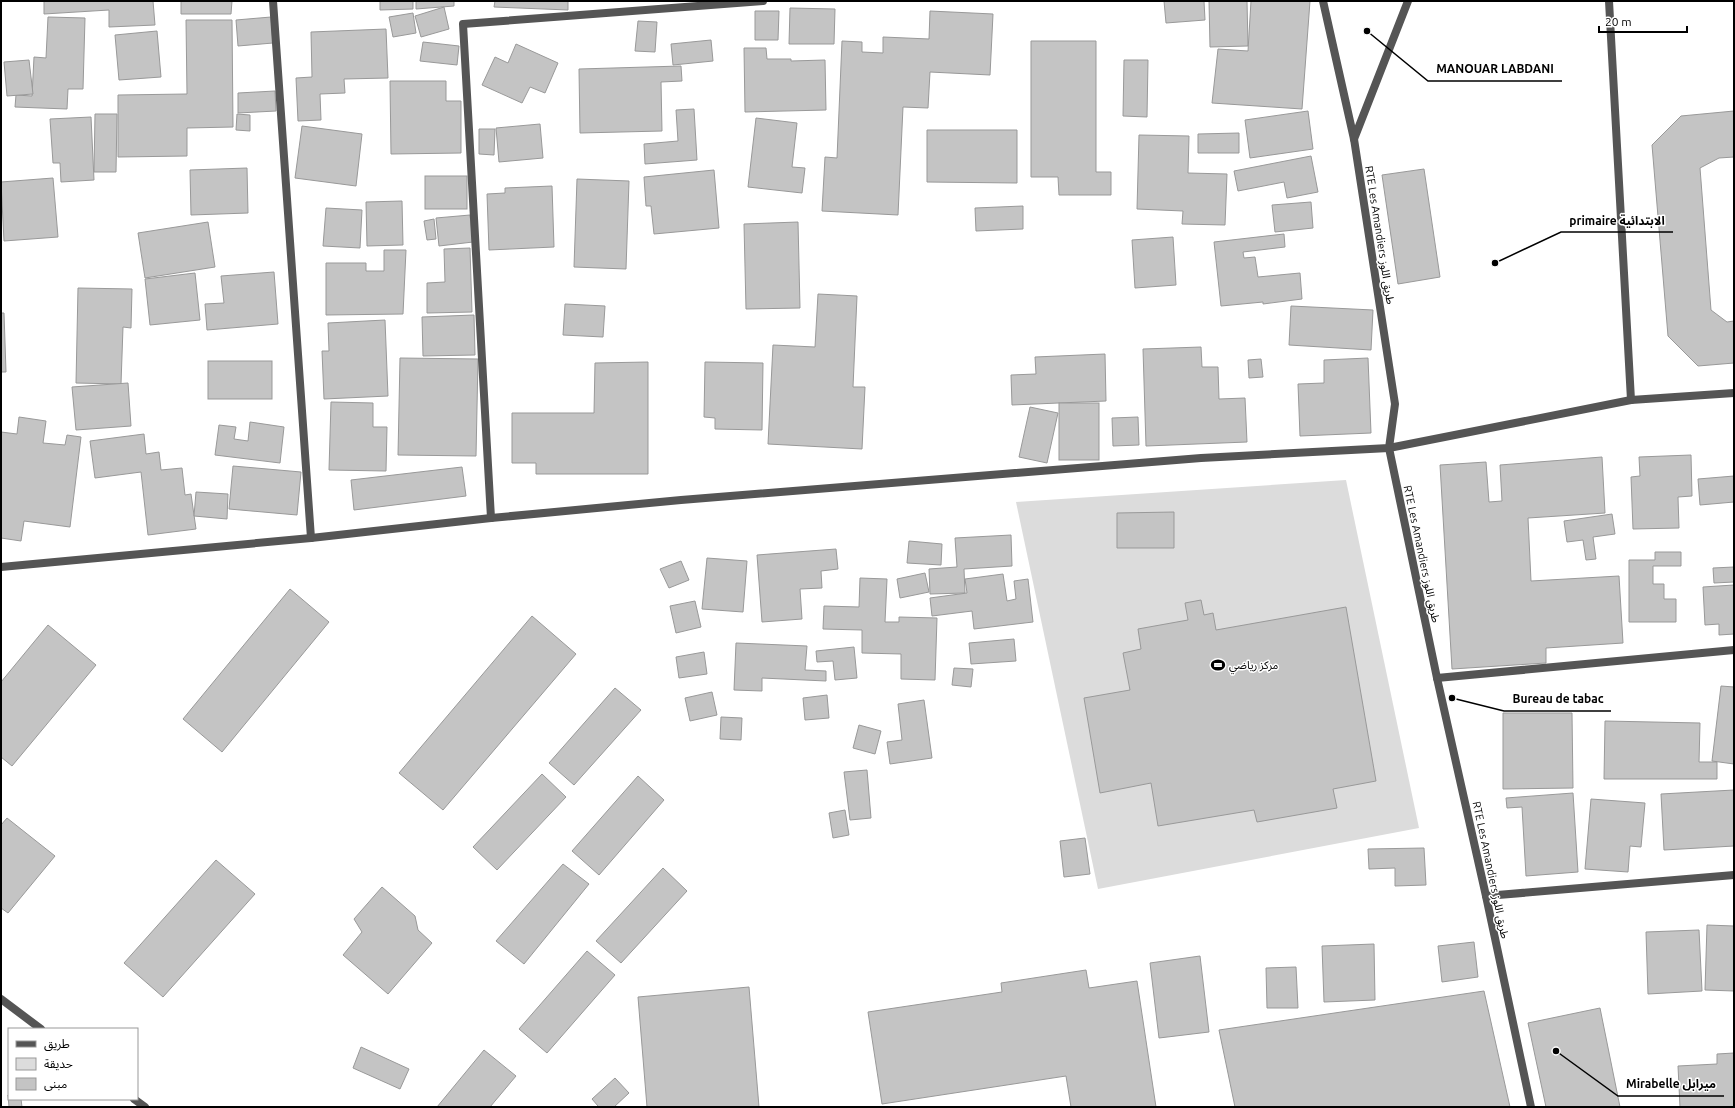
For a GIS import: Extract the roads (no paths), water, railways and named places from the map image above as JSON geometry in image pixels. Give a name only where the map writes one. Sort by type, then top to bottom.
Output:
[{"type":"street","points":[[273,1],[311,538]]},
{"type":"street","points":[[491,518],[462,24],[763,1]]},
{"type":"street","name":"RTE Les Amandiers طريق اللوز","points":[[1323,1],[1354,139],[1395,404],[1389,448],[1437,678],[1486,896],[1531,1107]]},
{"type":"street","points":[[1354,139],[1408,1]]},
{"type":"street","points":[[1609,1],[1631,400]]},
{"type":"street","points":[[1,567],[311,538],[491,518],[689,499],[1201,458],[1389,448],[1631,400],[1734,393]]},
{"type":"street","points":[[1437,678],[1734,650]]},
{"type":"street","points":[[1486,896],[1734,875]]},
{"type":"street","points":[[1,999],[40,1028]]},
{"type":"street","points":[[135,1100],[145,1107]]},
{"type":"place","name":"MANOUAR LABDANI","points":[[1367,31]]},
{"type":"place","name":"primaire الابتدائية","points":[[1495,263]]},
{"type":"place","name":"مركز رياضي","points":[[1218,665]]},
{"type":"place","name":"Bureau de tabac","points":[[1452,698]]},
{"type":"place","name":"Mirabelle ميرابل","points":[[1556,1051]]}]
